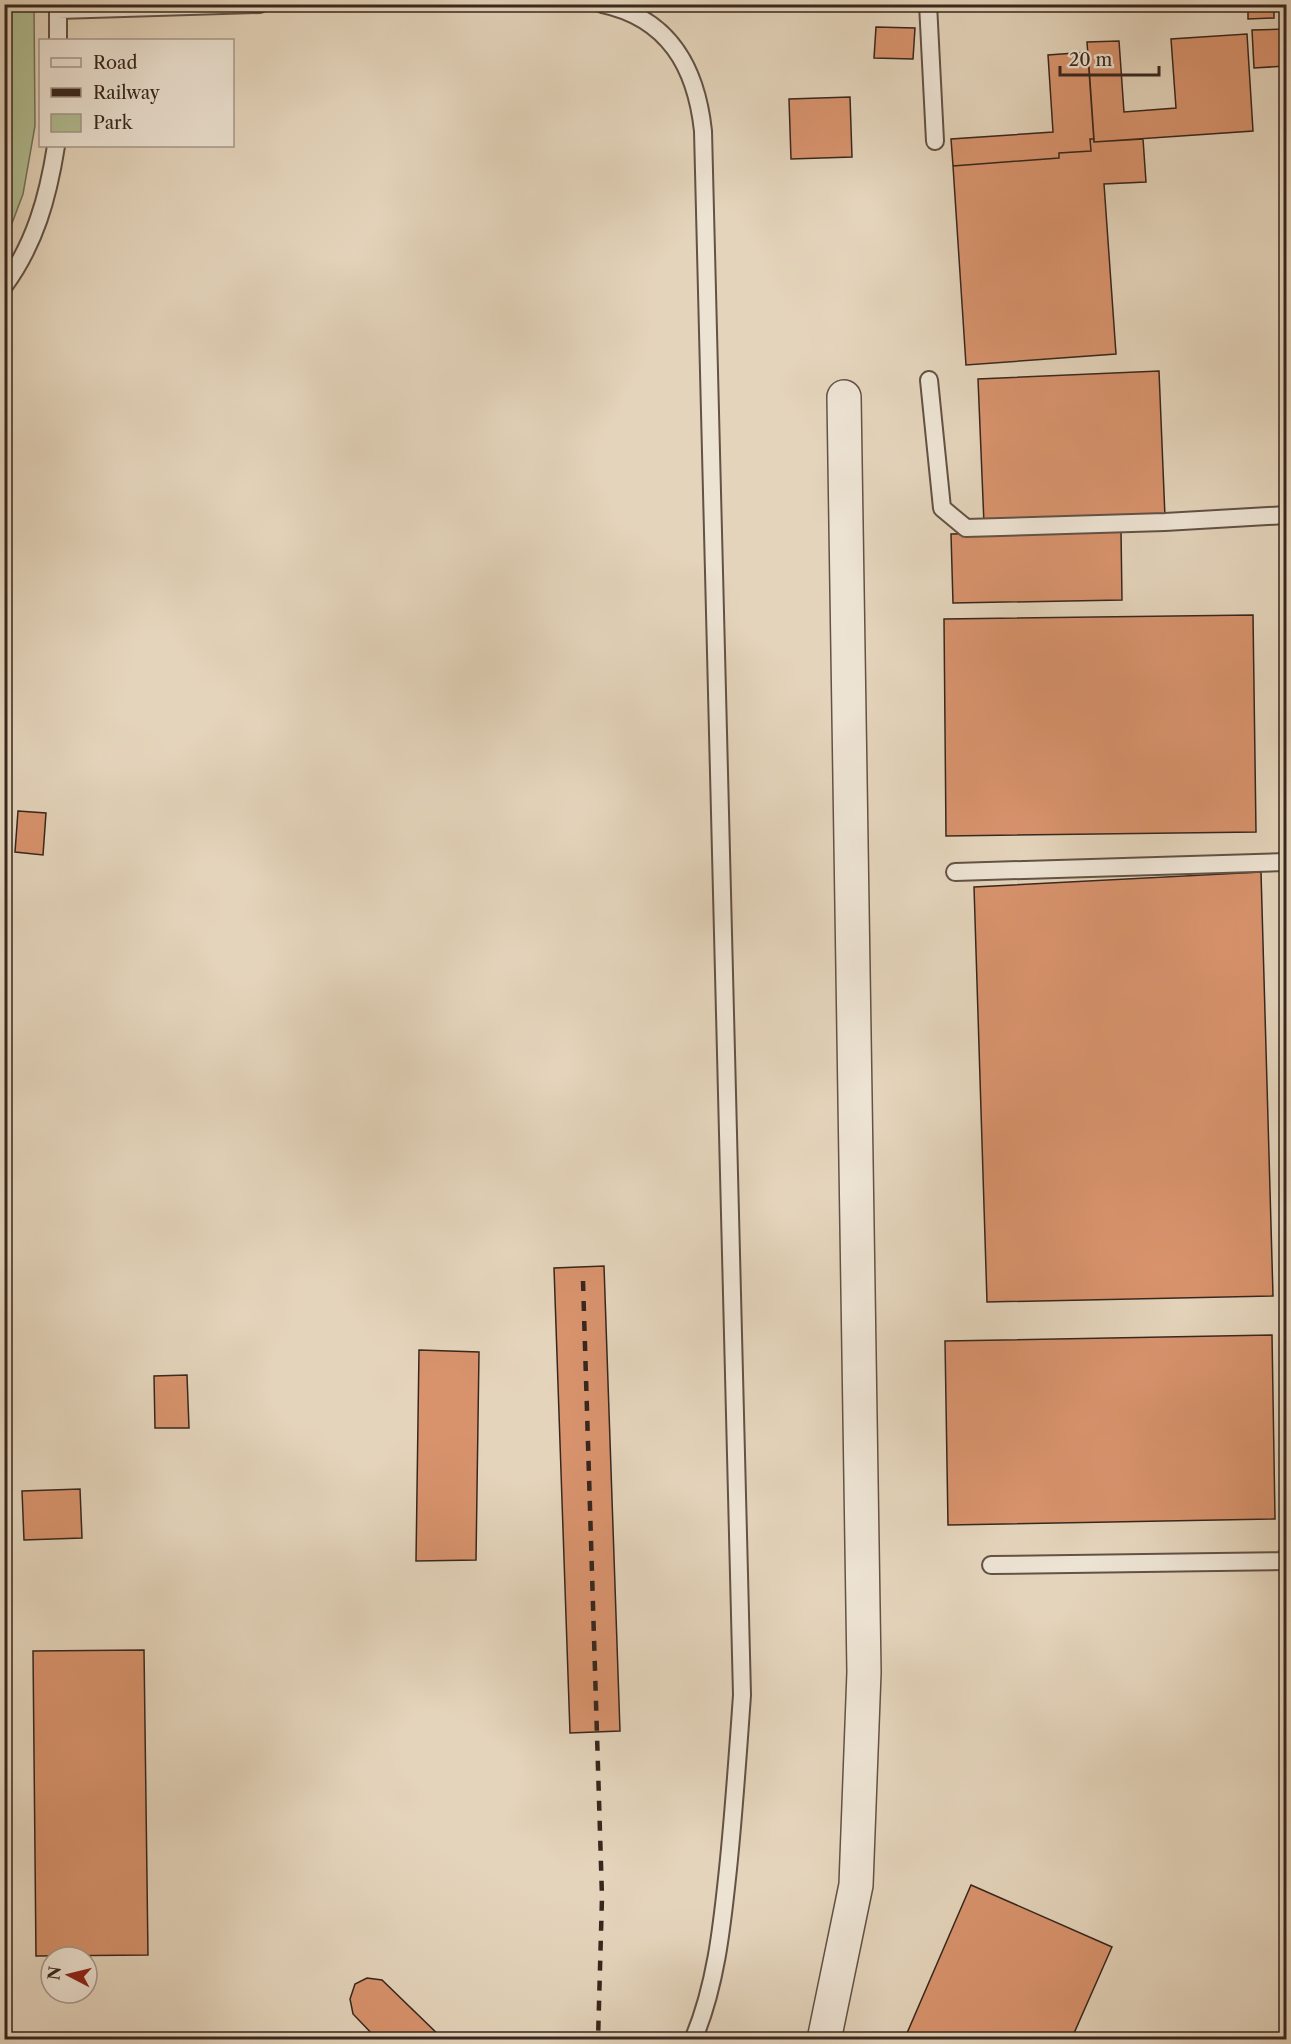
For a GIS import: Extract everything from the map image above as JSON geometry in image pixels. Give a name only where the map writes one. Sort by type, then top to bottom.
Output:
[{"type":"street","points":[[825,2040],[856,1885],[864,1672],[844,397]]},
{"type":"lane","points":[[58,39],[58,7],[260,4]]},
{"type":"lane","points":[[602,4],[640,17],[653,25],[674,47],[694,87],[703,130],[742,1695],[736,1784],[719,1940],[708,1994],[693,2040]]},
{"type":"lane","points":[[928,4],[935,141]]},
{"type":"lane","points":[[4,286],[29,246],[40,218],[56,147]]},
{"type":"lane","points":[[929,380],[942,507],[966,528],[1165,522],[1287,515]]},
{"type":"lane","points":[[956,872],[1287,862]]},
{"type":"lane","points":[[991,1565],[1286,1560]]},
{"type":"green space","points":[[5,4],[34,5],[35,126],[23,194],[5,242]]},
{"type":"building","points":[[1248,4],[1274,4],[1274,18],[1248,19]]},
{"type":"building","points":[[876,27],[915,28],[913,59],[874,58]]},
{"type":"building","points":[[1286,29],[1286,66],[1254,68],[1252,30]]},
{"type":"building","points":[[1247,34],[1253,131],[1094,142],[1087,42],[1119,41],[1124,112],[1176,108],[1171,39]]},
{"type":"building","points":[[1088,52],[1094,139],[1090,139],[1091,151],[1059,153],[1059,158],[953,166],[951,139],[1053,132],[1048,55]]},
{"type":"building","points":[[850,97],[852,157],[791,159],[789,99]]},
{"type":"building","points":[[1090,139],[1094,139],[1094,142],[1143,139],[1146,182],[1104,184],[1116,354],[966,365],[953,166],[1059,158],[1059,153],[1091,151]]},
{"type":"building","points":[[1159,371],[1165,517],[984,524],[978,379]]},
{"type":"building","points":[[1121,530],[1122,600],[953,603],[951,534]]},
{"type":"building","points":[[1253,615],[1256,832],[946,836],[944,619]]},
{"type":"building","points":[[18,811],[46,813],[43,855],[15,852]]},
{"type":"building","points":[[1261,872],[1273,1296],[987,1302],[974,887]]},
{"type":"building","points":[[604,1266],[620,1731],[570,1733],[554,1268]]},
{"type":"building","points":[[1272,1335],[1275,1519],[948,1525],[945,1341]]},
{"type":"building","points":[[419,1350],[479,1352],[476,1560],[416,1561]]},
{"type":"building","points":[[187,1375],[189,1428],[155,1428],[154,1376]]},
{"type":"building","points":[[80,1489],[82,1538],[24,1540],[22,1491]]},
{"type":"building","points":[[144,1650],[148,1955],[99,1955],[99,1945],[39,1945],[39,1956],[36,1956],[33,1651]]},
{"type":"building","points":[[971,1885],[1112,1947],[1071,2040],[904,2040]]},
{"type":"building","points":[[367,1978],[382,1980],[444,2040],[378,2040],[353,2014],[350,1999],[355,1984]]},
{"type":"railway","points":[[583,1281],[602,1897],[598,2040]]}]
